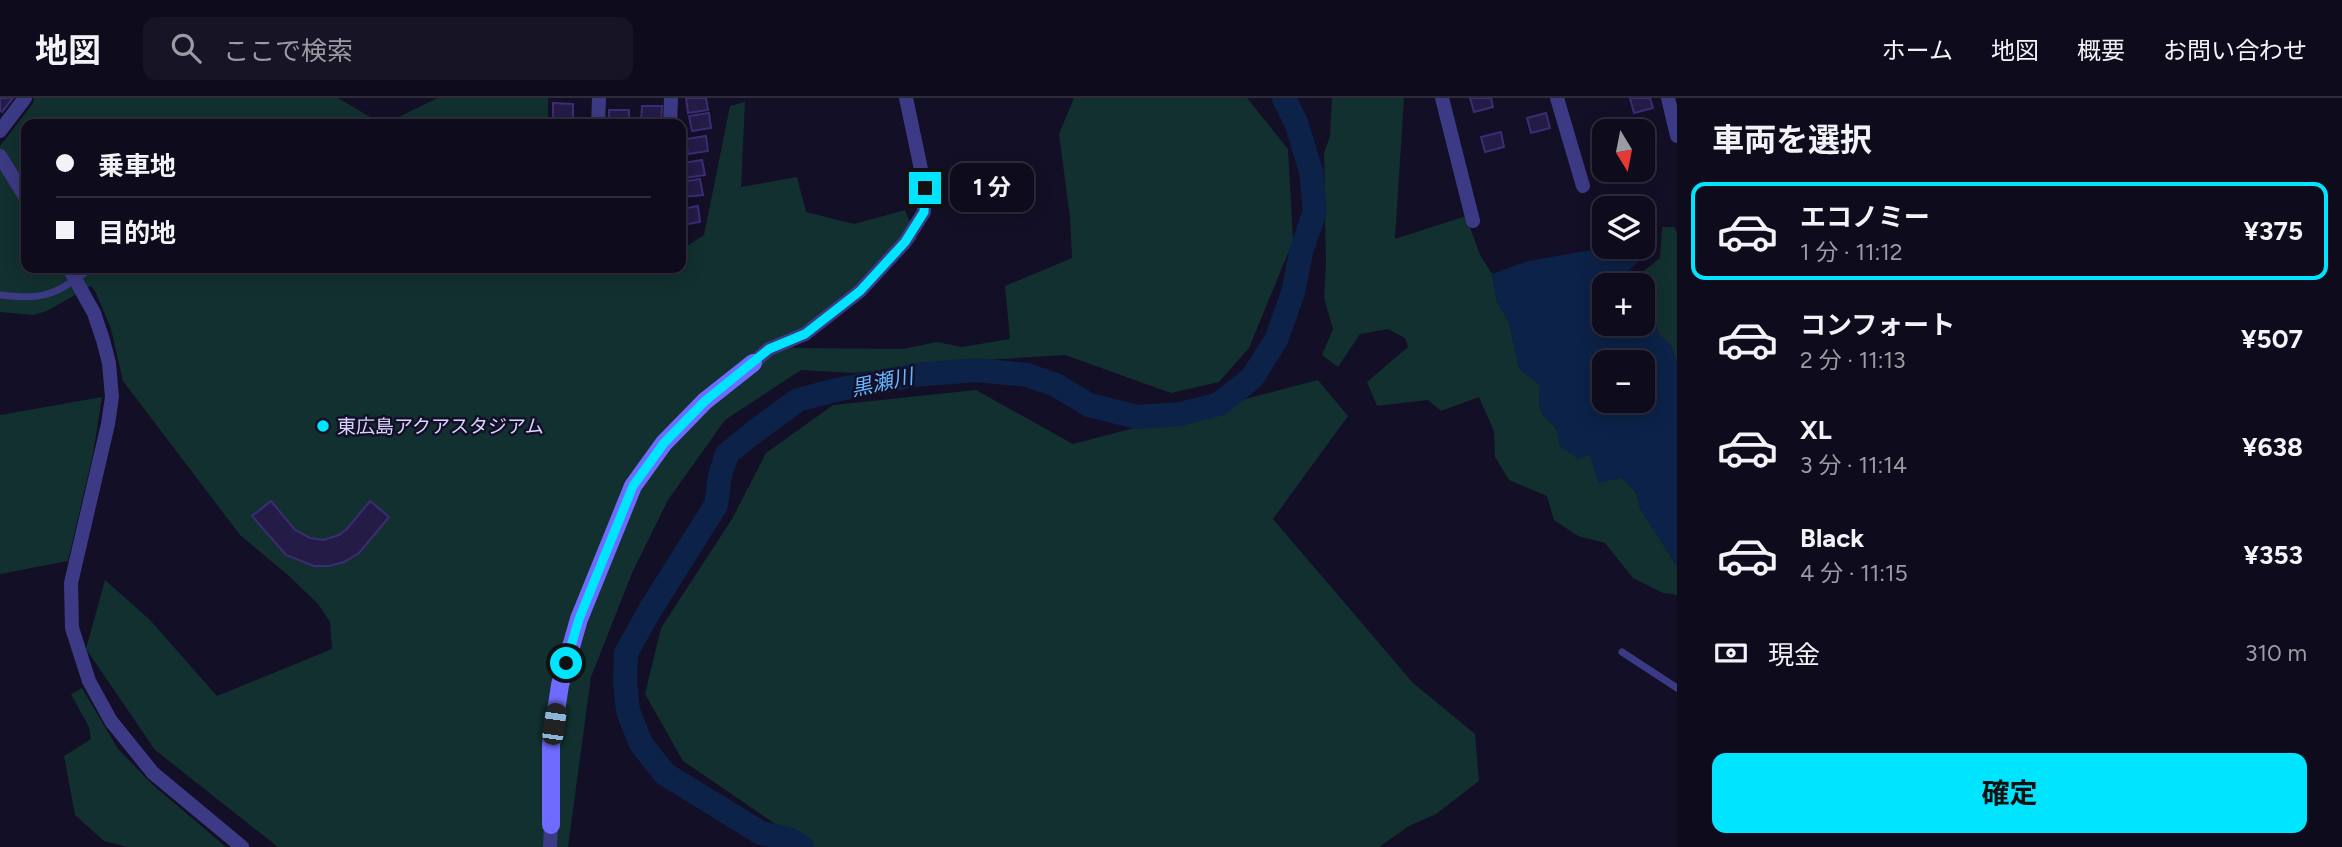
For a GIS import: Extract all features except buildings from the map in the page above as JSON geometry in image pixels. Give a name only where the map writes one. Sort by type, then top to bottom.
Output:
[{"type":"street","points":[[0,131],[25,98]]},
{"type":"street","points":[[598,119],[599,98]]},
{"type":"street","points":[[670,119],[671,98]]},
{"type":"street","points":[[550,847],[551,744],[560,685],[579,619],[633,486],[664,443],[705,401],[769,349],[805,334],[860,291],[905,242],[924,212],[925,188],[906,98]]},
{"type":"street","points":[[1442,98],[1473,221]]},
{"type":"street","points":[[1557,98],[1583,186]]},
{"type":"street","points":[[1668,98],[1677,136]]},
{"type":"street","points":[[0,156],[21,190]]},
{"type":"street","points":[[73,274],[94,313],[103,340],[109,363],[112,397],[71,583],[72,628],[89,681],[111,721],[153,773],[242,847]]},
{"type":"lane","points":[[0,295],[28,299],[40,297],[73,274]]},
{"type":"lane","points":[[1622,652],[1677,688]]},
{"type":"green space","points":[[34,98],[338,98],[374,119],[21,119],[21,273],[686,273],[686,247],[704,235],[730,106],[745,102],[741,187],[797,177],[806,212],[854,224],[905,210],[917,239],[839,316],[792,348],[903,349],[937,342],[962,347],[1010,339],[1005,286],[1072,258],[1070,218],[1059,134],[1074,98],[1247,98],[1288,149],[1293,241],[1249,348],[1219,382],[1171,393],[1065,355],[853,373],[801,370],[725,420],[668,500],[632,573],[591,677],[568,847],[278,847],[155,750],[86,649],[105,580],[150,620],[217,696],[332,649],[330,622],[318,604],[240,535],[123,381],[111,329],[91,286],[47,311],[33,315],[0,312],[0,146]]},
{"type":"green space","points":[[438,98],[548,98],[548,119],[394,119]]},
{"type":"green space","points":[[1332,98],[1404,98],[1395,239],[1466,216],[1480,255],[1492,274],[1497,302],[1509,322],[1519,368],[1540,385],[1539,402],[1542,414],[1556,428],[1561,446],[1590,455],[1622,478],[1636,492],[1641,510],[1677,566],[1677,595],[1663,593],[1633,578],[1605,543],[1578,536],[1554,520],[1547,496],[1509,480],[1495,457],[1494,431],[1479,397],[1441,411],[1428,400],[1377,406],[1367,382],[1408,347],[1405,338],[1388,329],[1360,334],[1338,367],[1322,355],[1333,329],[1324,298],[1324,153],[1330,136]]},
{"type":"green space","points":[[1662,227],[1674,227],[1677,233],[1677,363],[1671,346],[1659,334],[1655,322],[1655,273],[1641,273],[1660,258]]},
{"type":"green space","points":[[1318,380],[1348,416],[1273,519],[1413,683],[1475,734],[1479,781],[1436,814],[1409,826],[1379,847],[809,847],[683,761],[645,694],[661,628],[732,519],[766,453],[833,405],[976,390],[1073,444]]},
{"type":"green space","points":[[102,397],[93,454],[68,561],[0,574],[0,415]]},
{"type":"green space","points":[[82,688],[118,749],[153,785],[226,847],[127,847],[104,841],[75,815],[64,756],[91,739],[89,727],[71,694]]},
{"type":"water","points":[[1592,250],[1592,259],[1630,259],[1638,262],[1626,273],[1592,273],[1592,336],[1655,336],[1655,322],[1659,334],[1671,346],[1677,363],[1677,566],[1641,510],[1636,492],[1622,478],[1598,483],[1590,455],[1578,459],[1560,446],[1556,428],[1542,414],[1539,402],[1540,385],[1519,368],[1509,322],[1497,302],[1492,274],[1528,261]]},
{"type":"waterway","name":"黒瀬川","points":[[802,847],[789,839],[761,833],[665,774],[641,744],[628,711],[626,653],[716,505],[720,475],[727,454],[798,400],[915,375],[976,370],[1027,375],[1056,385],[1089,405],[1137,417],[1180,414],[1219,404],[1252,378],[1276,340],[1293,293],[1301,252],[1315,211],[1311,171],[1296,123],[1284,98]]},
{"type":"place","name":"東広島アクアスタジアム","points":[[323,426]]},
{"type":"route","points":[[566,663],[579,619],[633,486],[664,443],[705,401],[769,349],[805,334],[860,291],[905,242],[924,212],[925,188]]}]
